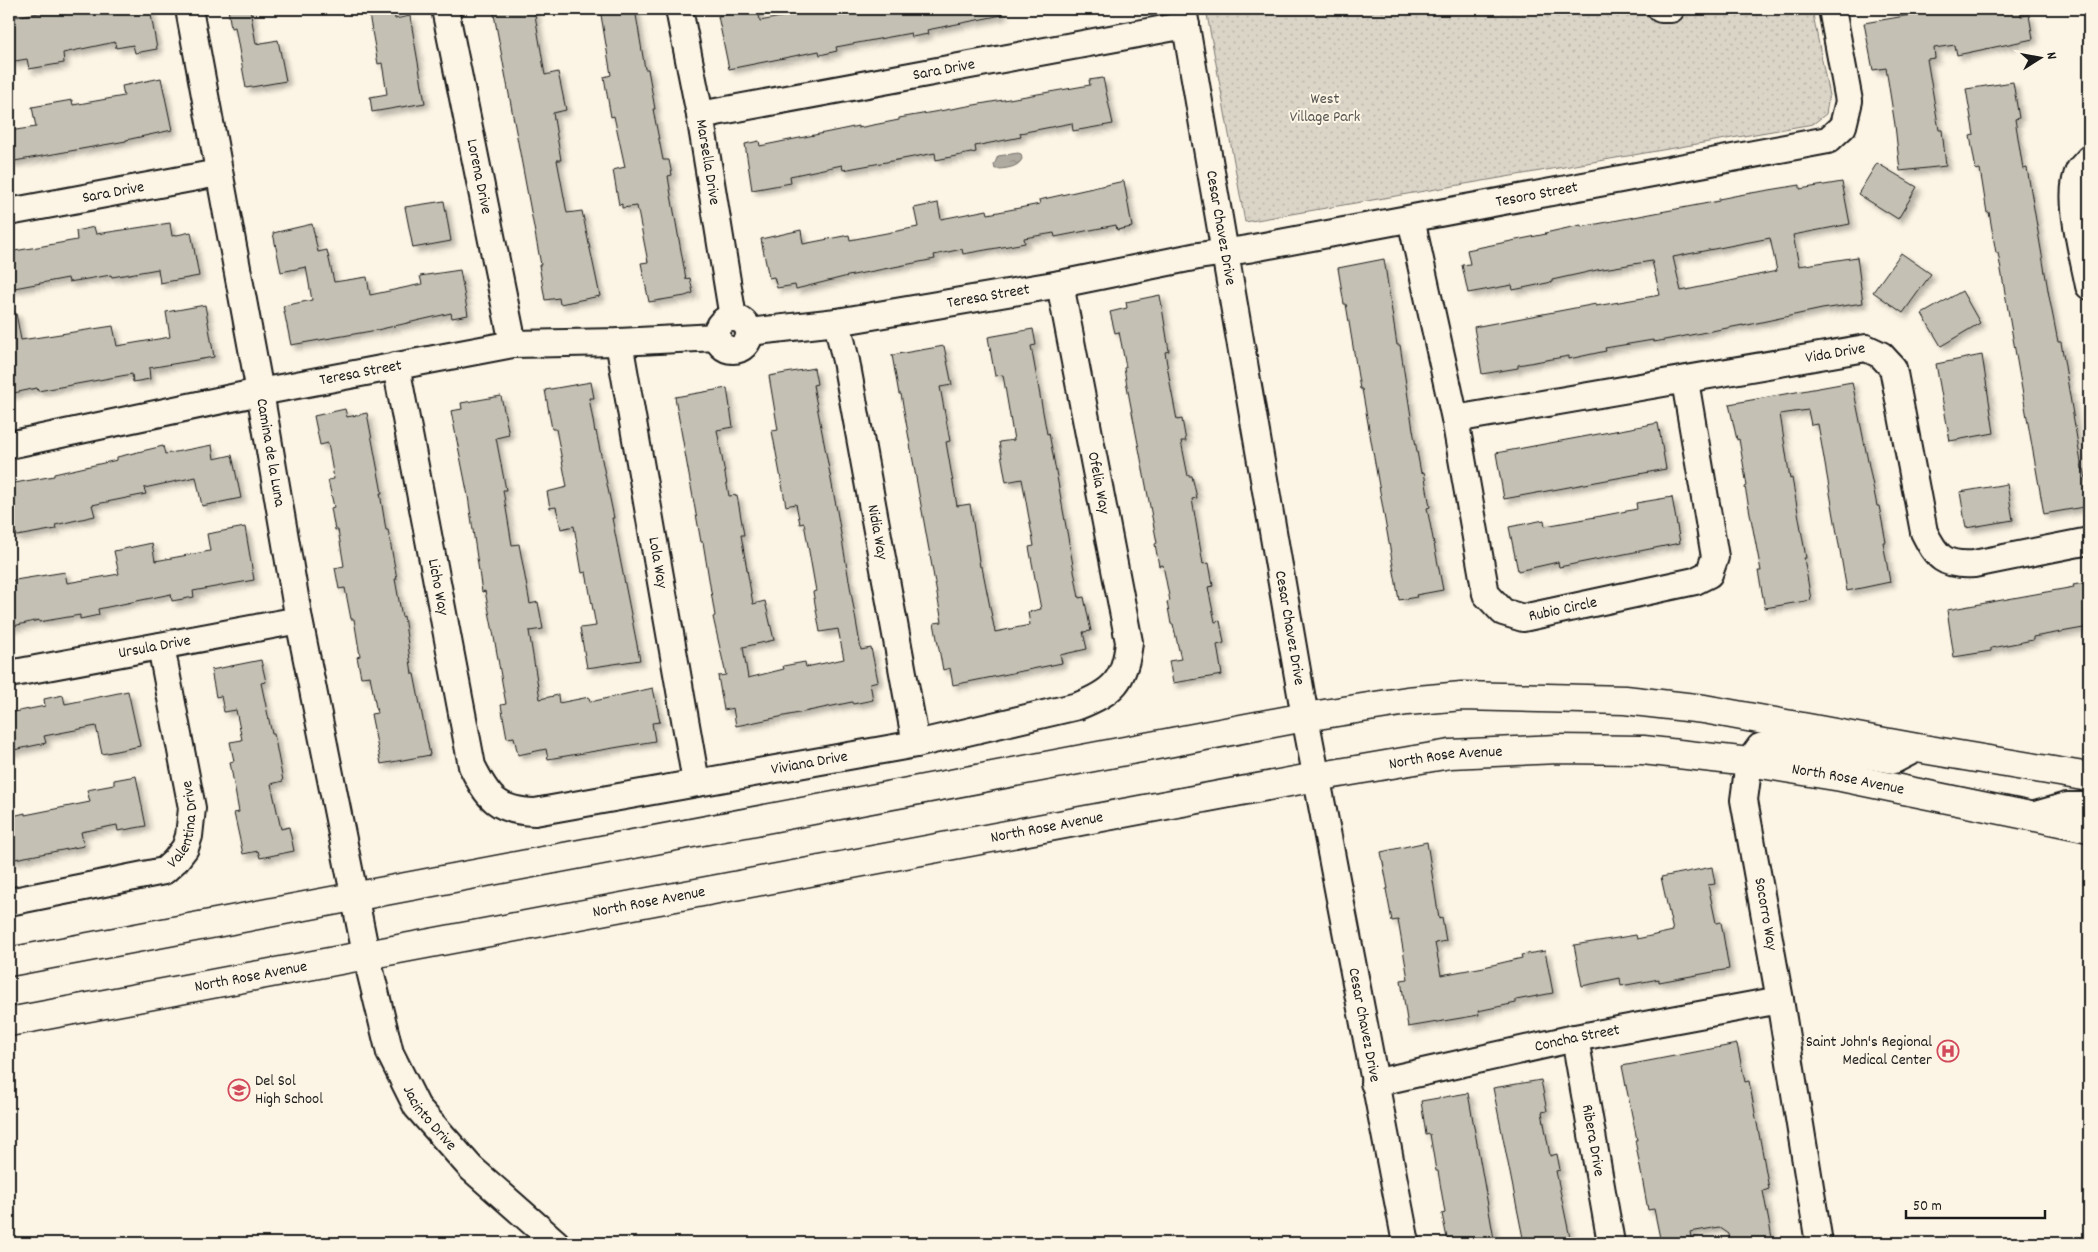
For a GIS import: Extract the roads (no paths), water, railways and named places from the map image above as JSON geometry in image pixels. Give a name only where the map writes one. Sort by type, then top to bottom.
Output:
[{"type":"main road","points":[[9,962],[1305,717],[1407,701],[1462,696],[1596,699],[1704,709],[2089,777]]},
{"type":"main road","name":"North Rose Avenue","points":[[9,1022],[1316,776],[1450,754],[1558,750],[1643,750],[1749,762],[1841,778],[2089,828]]},
{"type":"street","name":"Camina de la Luna","points":[[189,9],[260,392],[299,620],[355,896]]},
{"type":"street","name":"Lorena Drive","points":[[445,9],[513,344]]},
{"type":"street","name":"Marsella Drive","points":[[679,9],[700,115],[733,329]]},
{"type":"street","points":[[1661,9],[1671,9]]},
{"type":"street","name":"Tesoro Street","points":[[1226,253],[1828,140],[1843,126],[1849,101],[1832,9]]},
{"type":"street","name":"Sara Drive","points":[[700,115],[1185,17]]},
{"type":"street","name":"Cesar Chavez Drive","points":[[1185,17],[1305,717],[1406,1243]]},
{"type":"street","points":[[2084,165],[2075,189],[2075,213],[2089,286]]},
{"type":"street","name":"Sara Drive","points":[[9,212],[218,173]]},
{"type":"street","name":"Rubio Circle","points":[[1411,219],[1455,419],[1486,594],[1503,612],[1523,618],[1695,581],[1709,574],[1715,557],[1685,380]]},
{"type":"street","name":"Teresa Street","points":[[9,445],[260,392],[513,344],[619,342],[733,329],[837,322],[1060,284],[1198,256],[1226,253]]},
{"type":"street","name":"Ofelia Way","points":[[1060,284],[1129,642],[1127,659],[1117,681]]},
{"type":"street","name":"Nidia Way","points":[[837,322],[848,370],[916,744]]},
{"type":"street","name":"Lola Way","points":[[619,342],[696,782]]},
{"type":"street","name":"Vida Drive","points":[[1455,419],[1866,348],[1881,355],[1893,368],[1924,532],[1934,551],[1943,561],[1958,565],[1974,564],[2089,541]]},
{"type":"street","name":"Licho Way","points":[[396,366],[472,766],[483,788],[495,802]]},
{"type":"street","name":"Ursula Drive","points":[[9,674],[299,620]]},
{"type":"street","name":"Valentina Drive","points":[[9,902],[164,871],[175,862],[184,848],[189,836],[192,808],[161,646]]},
{"type":"street","name":"Viviana Drive","points":[[495,802],[518,812],[535,812],[916,744],[1078,706],[1102,696],[1117,681]]},
{"type":"street","points":[[1749,762],[1760,747],[1773,744],[1805,745],[1894,760],[1917,748]]},
{"type":"street","name":"Socorro Way","points":[[1749,762],[1744,800],[1780,1000],[1819,1243]]},
{"type":"street","points":[[2032,816],[2067,806],[2089,806]]},
{"type":"street","name":"Jacinto Drive","points":[[355,896],[366,954],[390,1053],[416,1107],[471,1168],[556,1243]]},
{"type":"street","name":"Concha Street","points":[[1374,1083],[1575,1038],[1780,1000]]},
{"type":"street","name":"Ribera Drive","points":[[1575,1038],[1611,1243]]},
{"type":"water","points":[[1021,154],[1022,159],[1020,162],[1014,166],[995,169],[994,165],[998,156]]},
{"type":"place","name":"Saint John's Regional Medical Center","points":[[1948,1051]]},
{"type":"place","name":"Del Sol High School","points":[[239,1090]]},
{"type":"park label","name":"West Village Park","points":[[1325,108]]}]
